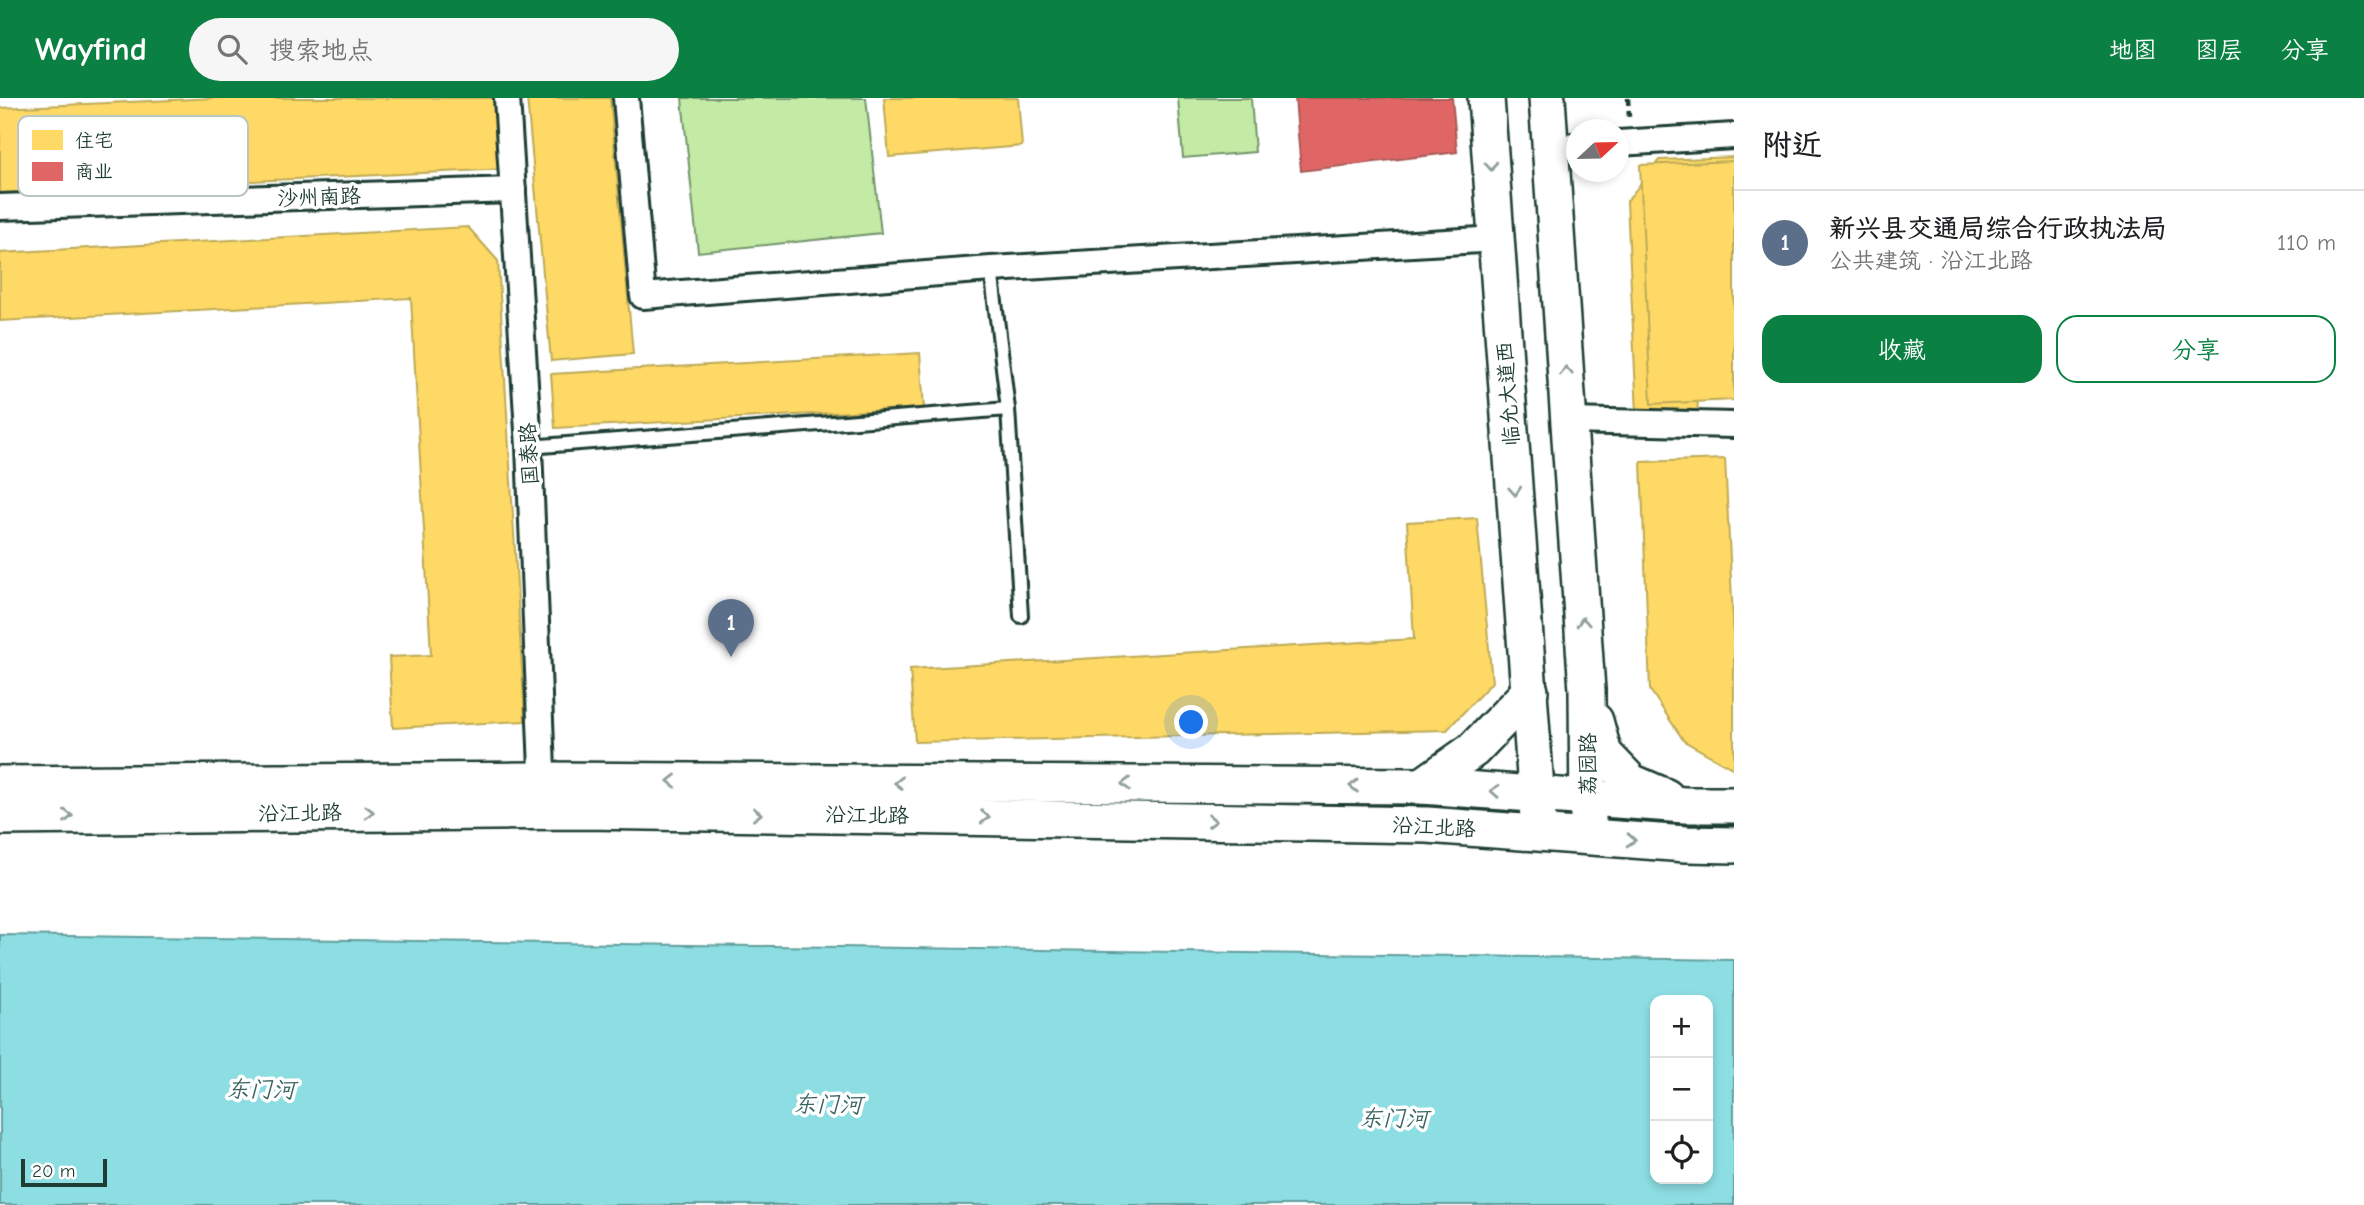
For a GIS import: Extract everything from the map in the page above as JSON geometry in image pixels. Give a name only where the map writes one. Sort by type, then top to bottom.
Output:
[{"type":"main road","name":"临允大道西","points":[[1486,98],[1530,691]]},
{"type":"main road","points":[[1547,98],[1563,147],[1569,421],[1587,690],[1604,754],[1631,782],[1685,804]]},
{"type":"main road","name":"荔园路","points":[[1587,690],[1589,837]]},
{"type":"main road","points":[[1422,786],[1474,750],[1530,691]]},
{"type":"main road","points":[[1530,691],[1539,834]]},
{"type":"main road","name":"沿江北路","points":[[0,783],[543,795],[1413,825],[1734,845]]},
{"type":"main road","name":"沿江北路","points":[[0,817],[543,795],[1422,786],[1734,806]]},
{"type":"street","name":"国泰路","points":[[507,98],[529,447],[543,795]]},
{"type":"street","points":[[626,98],[643,296],[991,269],[1497,239]]},
{"type":"street","points":[[1629,142],[1734,136]]},
{"type":"street","name":"沙州南路","points":[[0,207],[513,190]]},
{"type":"street","points":[[1569,421],[1734,425]]},
{"type":"lane","points":[[991,269],[1007,409],[1021,616]]},
{"type":"lane","points":[[529,447],[1007,409]]},
{"type":"green space","points":[[682,98],[866,98],[881,233],[698,252]]},
{"type":"green space","points":[[1178,98],[1251,98],[1255,152],[1183,158]]},
{"type":"water","name":"东门河","points":[[0,935],[1734,960],[1734,1205],[0,1205]]},
{"type":"building: 住宅","points":[[215,98],[502,98],[506,169],[248,181],[248,116],[18,116],[18,192],[0,193],[0,108]]},
{"type":"building: 住宅","points":[[527,98],[610,98],[633,354],[551,361]]},
{"type":"building: 住宅","points":[[884,98],[1018,98],[1022,146],[889,157]]},
{"type":"building: 住宅","points":[[1734,157],[1734,216],[1690,217],[1698,415],[1637,415],[1627,201],[1659,160]]},
{"type":"building: 住宅","points":[[1734,161],[1734,400],[1651,404],[1640,165]]},
{"type":"building: 住宅","points":[[468,227],[498,261],[525,721],[393,728],[389,657],[431,655],[411,298],[0,321],[0,253]]},
{"type":"building: 住宅","points":[[920,353],[924,408],[555,428],[551,374]]},
{"type":"building: 住宅","points":[[1725,459],[1734,640],[1734,769],[1684,741],[1650,690],[1641,462]]},
{"type":"building: 住宅","points":[[1477,518],[1492,682],[1447,730],[915,742],[910,669],[1414,639],[1407,522]]},
{"type":"building: 商业","points":[[1295,98],[1452,98],[1457,152],[1301,171]]},
{"type":"place","name":"新兴县交通局综合行政执法局","points":[[731,657]]}]
